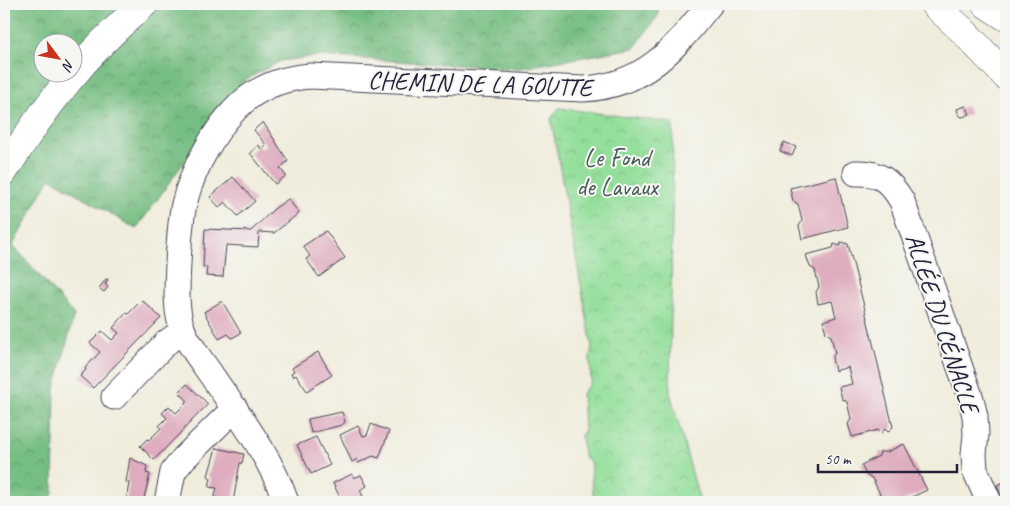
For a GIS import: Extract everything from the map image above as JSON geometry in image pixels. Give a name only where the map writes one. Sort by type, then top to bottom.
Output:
[{"type":"main road","points":[[82,40],[119,4]]},
{"type":"main road","points":[[4,171],[36,121],[61,89],[111,33],[144,4]]},
{"type":"main road","points":[[934,4],[964,31],[1006,76]]},
{"type":"main road","points":[[956,4],[1006,54]]},
{"type":"main road","points":[[986,4],[1006,17]]},
{"type":"main road","points":[[4,142],[46,82]]},
{"type":"street","name":"CHEMIN DE LA GOUTTE","points":[[183,331],[179,319],[178,278],[181,225],[189,187],[199,163],[217,130],[236,107],[252,95],[287,79],[310,76],[532,87],[598,88],[628,80],[652,67],[679,42],[710,4]]},
{"type":"street","name":"ALLÉE DU CÉNACLE","points":[[856,173],[868,172],[888,181],[895,188],[902,201],[971,399],[975,416],[975,470],[990,502]]},
{"type":"street","points":[[114,397],[167,342],[183,331],[272,467],[286,502]]},
{"type":"street","points":[[166,502],[173,472],[184,458],[235,408]]},
{"type":"green space","points":[[4,4],[659,4],[658,16],[634,48],[516,69],[319,56],[280,61],[242,82],[136,229],[50,178],[13,245],[74,315],[55,389],[53,492],[50,502],[4,502]]},
{"type":"green space","name":"Le Fond de Lavaux","points":[[559,108],[673,123],[670,393],[700,502],[595,502],[590,461],[584,457],[581,435],[584,429],[582,394],[591,382],[590,358],[592,346],[551,119]]},
{"type":"building","points":[[966,106],[970,114],[963,117],[959,116],[957,109]]},
{"type":"building","points":[[263,122],[288,161],[280,168],[286,176],[275,184],[250,153],[259,145],[261,149],[266,145],[254,130]]},
{"type":"building","points":[[784,142],[796,147],[792,156],[780,151]]},
{"type":"building","points":[[233,177],[255,201],[238,216],[225,202],[219,207],[210,197]]},
{"type":"building","points":[[836,177],[848,227],[802,239],[799,226],[802,221],[798,204],[793,201],[790,188]]},
{"type":"building","points":[[288,199],[299,213],[274,233],[259,232],[258,247],[226,245],[223,277],[206,276],[207,267],[203,267],[205,229],[251,231],[274,209]]},
{"type":"building","points":[[326,231],[345,258],[319,277],[306,259],[310,256],[303,246]]},
{"type":"building","points":[[841,242],[848,244],[865,310],[893,427],[888,432],[885,429],[881,433],[878,430],[852,437],[848,424],[851,419],[847,402],[842,399],[839,387],[852,384],[848,367],[835,371],[832,358],[835,353],[831,336],[826,333],[823,321],[836,317],[832,301],[818,304],[816,292],[819,287],[815,270],[810,267],[806,255],[833,248],[834,244],[840,246]]},
{"type":"building","points":[[106,279],[108,280],[105,284],[108,287],[104,292],[99,288]]},
{"type":"building","points":[[142,300],[161,318],[93,388],[80,376],[100,352],[90,343],[102,331],[112,340],[119,333],[113,328],[126,313],[128,314]]},
{"type":"building","points":[[222,301],[241,333],[232,338],[228,334],[219,339],[204,312]]},
{"type":"building","points":[[318,352],[332,375],[307,391],[296,375],[293,377],[291,373],[294,371],[292,368]]},
{"type":"building","points":[[187,384],[208,404],[154,460],[140,446],[161,428],[159,426],[167,418],[162,413],[169,406],[176,413],[188,401],[179,392]]},
{"type":"building","points":[[342,412],[345,422],[342,425],[311,433],[308,419]]},
{"type":"building","points":[[371,424],[389,431],[379,458],[373,456],[358,463],[357,459],[352,462],[340,435],[358,426],[363,436],[367,435]]},
{"type":"building","points":[[316,437],[330,465],[311,474],[297,445]]},
{"type":"building","points":[[904,444],[927,490],[901,502],[880,502],[878,499],[880,494],[872,478],[867,476],[861,465],[879,456],[880,452],[887,452]]},
{"type":"building","points":[[216,448],[244,454],[242,463],[240,463],[233,502],[213,502],[217,488],[209,487],[211,478],[208,476]]},
{"type":"building","points":[[130,458],[147,466],[146,473],[150,474],[143,502],[126,502],[129,483],[126,482]]},
{"type":"building","points":[[352,474],[354,478],[361,475],[367,486],[360,490],[365,501],[342,502],[333,483]]},
{"type":"building","points":[[1006,481],[1006,502],[1003,502],[997,485]]}]
